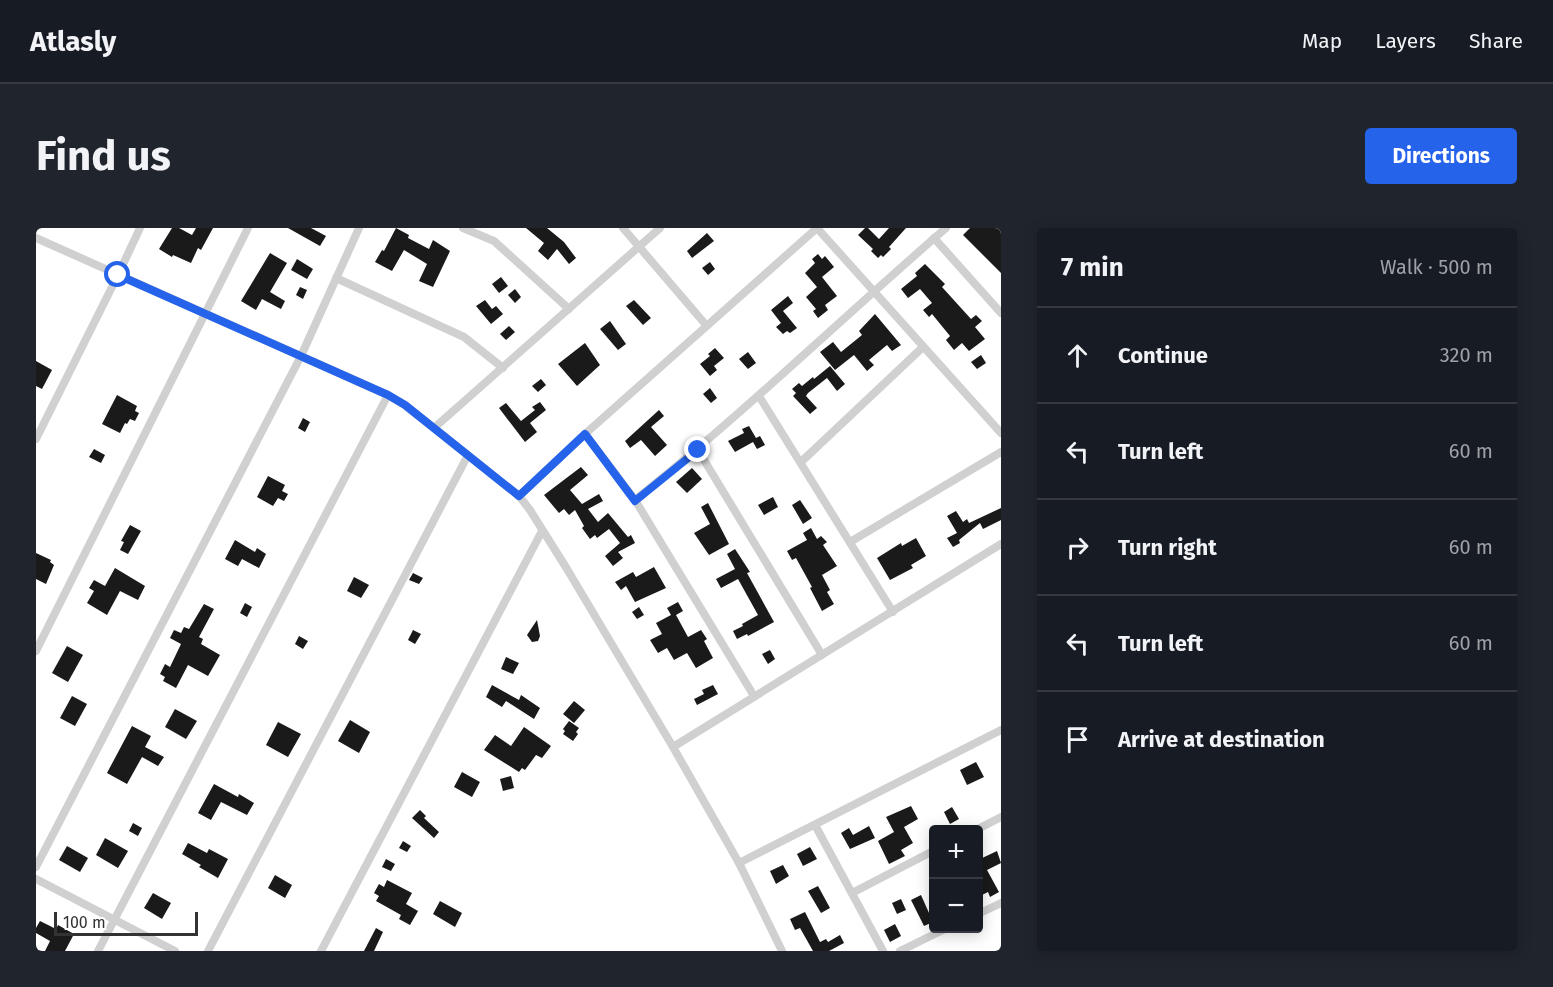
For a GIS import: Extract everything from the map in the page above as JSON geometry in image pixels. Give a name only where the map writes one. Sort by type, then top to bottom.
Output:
[{"type":"street","points":[[36,439],[140,228]]},
{"type":"street","points":[[36,651],[248,228]]},
{"type":"street","points":[[36,867],[301,356],[359,228]]},
{"type":"street","points":[[463,228],[494,241],[569,309]]},
{"type":"street","points":[[623,228],[706,325]]},
{"type":"street","points":[[434,428],[660,228]]},
{"type":"street","points":[[519,496],[706,325],[817,228],[1001,433]]},
{"type":"street","points":[[635,501],[698,450],[874,290],[946,228]]},
{"type":"street","points":[[934,238],[1001,314]]},
{"type":"street","points":[[36,239],[388,395],[405,405],[519,496],[530,510],[673,747],[739,863],[782,951]]},
{"type":"street","points":[[336,278],[464,337],[502,368]]},
{"type":"street","points":[[801,462],[923,347]]},
{"type":"street","points":[[98,951],[388,395]]},
{"type":"street","points":[[759,396],[893,612]]},
{"type":"street","points":[[585,434],[635,501],[754,696]]},
{"type":"street","points":[[698,450],[822,655]]},
{"type":"street","points":[[850,542],[1001,452]]},
{"type":"street","points":[[208,951],[468,455]]},
{"type":"street","points":[[321,951],[542,531]]},
{"type":"street","points":[[673,747],[1001,544]]},
{"type":"street","points":[[739,863],[1001,730]]},
{"type":"street","points":[[983,826],[1001,817]]},
{"type":"street","points":[[815,825],[883,951]]},
{"type":"street","points":[[852,893],[929,853]]},
{"type":"street","points":[[36,879],[175,951]]},
{"type":"street","points":[[983,912],[1001,903]]},
{"type":"street","points":[[900,951],[937,933]]},
{"type":"building","points":[[172,228],[179,228],[192,235],[196,228],[213,228],[201,250],[198,248],[191,263],[173,255],[172,257],[159,249]]},
{"type":"building","points":[[288,228],[311,228],[326,236],[320,246]]},
{"type":"building","points":[[396,228],[409,235],[408,238],[429,249],[433,240],[450,251],[433,287],[419,281],[427,264],[404,250],[392,271],[375,262],[382,250],[384,251]]},
{"type":"building","points":[[526,228],[547,228],[564,242],[576,258],[569,264],[557,249],[548,260],[538,251],[544,243]]},
{"type":"building","points":[[868,228],[879,239],[889,228],[906,228],[889,247],[891,249],[883,257],[881,255],[878,258],[871,251],[873,249],[858,235]]},
{"type":"building","points":[[970,228],[1001,228],[1001,273],[963,235]]},
{"type":"building","points":[[707,233],[714,241],[692,258],[687,251]]},
{"type":"building","points":[[270,253],[287,263],[270,292],[285,301],[281,309],[262,299],[256,310],[241,301]]},
{"type":"building","points":[[818,254],[822,259],[825,256],[834,267],[822,277],[837,296],[825,305],[828,310],[818,318],[813,311],[816,309],[806,297],[817,287],[805,273],[815,263],[812,259]]},
{"type":"building","points":[[297,259],[313,269],[307,279],[291,270]]},
{"type":"building","points":[[710,262],[715,269],[708,275],[702,268]]},
{"type":"building","points":[[925,264],[945,284],[942,287],[971,319],[976,315],[982,321],[975,327],[985,339],[969,351],[962,343],[954,350],[946,340],[950,336],[932,314],[929,317],[923,310],[932,303],[920,289],[908,298],[901,289],[917,276],[915,273]]},
{"type":"building","points":[[501,277],[508,286],[499,293],[492,284]]},
{"type":"building","points":[[300,287],[307,290],[303,299],[296,295]]},
{"type":"building","points":[[515,289],[521,297],[515,303],[508,295]]},
{"type":"building","points":[[788,296],[793,303],[783,311],[797,328],[790,333],[787,331],[783,334],[776,327],[781,323],[771,310]]},
{"type":"building","points":[[485,300],[492,309],[496,306],[503,314],[491,324],[476,306]]},
{"type":"building","points":[[634,300],[651,318],[643,325],[626,306]]},
{"type":"building","points":[[875,314],[901,345],[892,351],[887,345],[869,360],[874,365],[867,371],[854,355],[835,370],[820,352],[833,342],[841,352],[862,335],[859,331]]},
{"type":"building","points":[[610,321],[626,344],[618,350],[600,329]]},
{"type":"building","points":[[509,326],[515,332],[506,340],[500,334]]},
{"type":"building","points":[[585,343],[600,365],[577,386],[558,364]]},
{"type":"building","points":[[715,348],[724,358],[714,366],[717,370],[710,376],[700,364],[710,356],[708,354]]},
{"type":"building","points":[[748,352],[756,363],[748,369],[739,359]]},
{"type":"building","points":[[981,355],[986,363],[977,369],[971,362]]},
{"type":"building","points":[[36,361],[52,370],[42,389],[36,386]]},
{"type":"building","points":[[830,366],[845,384],[837,391],[827,378],[808,393],[806,396],[817,408],[810,414],[793,396],[796,393],[792,389],[799,383],[802,386],[813,377],[814,379]]},
{"type":"building","points":[[541,379],[546,385],[538,392],[532,386]]},
{"type":"building","points":[[710,388],[717,398],[711,403],[703,394]]},
{"type":"building","points":[[117,395],[137,406],[135,411],[139,413],[135,421],[130,419],[127,424],[125,423],[120,433],[102,424]]},
{"type":"building","points":[[540,402],[546,410],[530,423],[537,432],[525,442],[499,408],[506,403],[521,421],[535,410],[532,407]]},
{"type":"building","points":[[659,410],[664,416],[651,427],[667,445],[655,456],[641,440],[630,448],[625,441]]},
{"type":"building","points":[[303,418],[310,422],[305,432],[298,428]]},
{"type":"building","points":[[749,426],[756,438],[760,436],[765,445],[757,449],[753,442],[735,452],[728,441],[744,433],[742,429]]},
{"type":"building","points":[[94,449],[105,455],[101,463],[89,457]]},
{"type":"building","points":[[581,467],[588,475],[570,490],[582,504],[599,494],[603,501],[588,509],[598,522],[608,513],[628,537],[631,535],[635,543],[618,552],[623,558],[613,566],[605,556],[620,543],[609,529],[597,538],[595,535],[590,539],[582,528],[584,526],[575,510],[569,515],[564,509],[559,513],[544,495]]},
{"type":"building","points":[[692,468],[702,479],[687,493],[676,482]]},
{"type":"building","points":[[268,476],[285,485],[282,491],[288,494],[284,501],[278,498],[273,506],[257,497]]},
{"type":"building","points":[[773,497],[778,507],[764,515],[758,505]]},
{"type":"building","points":[[800,500],[812,518],[803,524],[792,505]]},
{"type":"building","points":[[708,503],[729,544],[709,555],[694,533],[710,524],[701,507]]},
{"type":"building","points":[[1001,508],[1001,520],[983,529],[980,523],[953,547],[947,538],[957,533],[947,516],[956,511],[963,522],[967,519],[969,523]]},
{"type":"building","points":[[130,525],[141,531],[128,554],[120,550],[124,542],[121,541]]},
{"type":"building","points":[[811,528],[817,539],[821,536],[827,542],[823,545],[837,566],[822,575],[830,590],[827,592],[834,604],[822,611],[796,558],[792,560],[787,551],[807,540],[803,533]]},
{"type":"building","points":[[916,538],[926,556],[911,565],[913,568],[890,580],[877,558],[901,543],[902,546]]},
{"type":"building","points":[[235,540],[255,552],[257,548],[266,554],[259,568],[242,559],[238,566],[225,559]]},
{"type":"building","points":[[735,549],[750,572],[747,573],[774,622],[748,636],[747,634],[737,639],[733,631],[758,615],[738,579],[721,588],[716,579],[735,569],[727,554]]},
{"type":"building","points":[[36,553],[51,560],[50,562],[54,565],[46,584],[36,579]]},
{"type":"building","points":[[654,567],[666,588],[635,602],[626,586],[621,590],[615,582],[633,572],[636,577]]},
{"type":"building","points":[[115,568],[145,586],[138,600],[120,591],[107,615],[87,603],[94,591],[89,588],[94,580],[105,586]]},
{"type":"building","points":[[413,573],[423,578],[419,584],[409,580]]},
{"type":"building","points":[[354,577],[369,585],[361,598],[347,591]]},
{"type":"building","points":[[678,602],[683,611],[676,615],[688,637],[701,630],[707,639],[704,641],[713,658],[696,668],[687,653],[674,660],[667,648],[658,653],[650,640],[662,634],[656,623],[671,615],[667,608]]},
{"type":"building","points":[[245,603],[252,607],[247,617],[240,613]]},
{"type":"building","points":[[204,604],[214,609],[199,637],[203,639],[201,644],[220,655],[208,676],[188,665],[176,688],[163,681],[165,677],[160,674],[165,664],[170,667],[181,644],[170,638],[174,630],[181,633],[184,627],[189,629]]},
{"type":"building","points":[[639,607],[644,615],[637,619],[632,612]]},
{"type":"building","points":[[537,620],[540,636],[538,641],[532,642],[527,635]]},
{"type":"building","points":[[413,630],[421,634],[415,644],[408,640]]},
{"type":"building","points":[[299,636],[308,641],[303,649],[295,644]]},
{"type":"building","points":[[67,646],[83,655],[68,682],[52,673]]},
{"type":"building","points":[[770,650],[775,659],[768,664],[762,654]]},
{"type":"building","points":[[506,657],[519,663],[513,674],[501,669]]},
{"type":"building","points":[[492,685],[519,700],[521,695],[540,708],[534,719],[506,701],[502,707],[486,697]]},
{"type":"building","points":[[713,685],[718,694],[697,705],[694,699],[704,694],[702,690]]},
{"type":"building","points":[[72,696],[87,704],[75,726],[60,718]]},
{"type":"building","points":[[574,701],[585,710],[574,723],[563,714]]},
{"type":"building","points":[[175,709],[197,721],[186,739],[165,727]]},
{"type":"building","points":[[350,720],[370,732],[359,753],[338,741]]},
{"type":"building","points":[[569,721],[579,728],[573,741],[563,734],[565,731],[563,729]]},
{"type":"building","points":[[278,722],[301,734],[288,757],[266,745]]},
{"type":"building","points":[[132,726],[151,736],[145,747],[164,757],[158,766],[142,757],[127,784],[107,773]]},
{"type":"building","points":[[524,727],[551,746],[542,758],[536,755],[525,770],[522,768],[519,772],[484,750],[495,735],[511,746]]},
{"type":"building","points":[[976,762],[984,777],[967,785],[960,770]]},
{"type":"building","points":[[462,772],[480,782],[472,797],[454,787]]},
{"type":"building","points":[[511,776],[514,788],[503,791],[500,779]]},
{"type":"building","points":[[214,784],[254,803],[247,815],[221,802],[211,820],[198,813]]},
{"type":"building","points":[[911,806],[918,819],[904,827],[913,843],[901,850],[905,856],[889,864],[878,841],[894,832],[886,817]]},
{"type":"building","points":[[952,807],[959,819],[950,824],[944,812]]},
{"type":"building","points":[[420,810],[426,816],[424,818],[439,832],[434,838],[412,818]]},
{"type":"building","points":[[133,823],[142,828],[138,836],[129,831]]},
{"type":"building","points":[[869,826],[875,838],[850,849],[841,833],[849,828],[853,835]]},
{"type":"building","points":[[105,838],[128,851],[118,868],[96,855]]},
{"type":"building","points":[[403,841],[411,846],[407,852],[399,848]]},
{"type":"building","points":[[188,843],[207,853],[209,849],[228,859],[218,878],[182,854]]},
{"type":"building","points":[[67,846],[88,858],[80,872],[59,860]]},
{"type":"building","points":[[810,847],[817,859],[803,866],[797,854]]},
{"type":"building","points":[[997,851],[1001,863],[987,870],[999,892],[990,897],[988,892],[983,894],[983,858]]},
{"type":"building","points":[[386,859],[395,864],[391,871],[382,867]]},
{"type":"building","points":[[783,865],[789,876],[776,884],[770,871]]},
{"type":"building","points":[[275,875],[292,885],[285,898],[268,888]]},
{"type":"building","points":[[387,880],[412,893],[406,904],[418,911],[410,925],[399,919],[401,915],[376,901],[379,896],[374,893],[379,884],[384,887]]},
{"type":"building","points":[[818,886],[830,908],[821,913],[808,891]]},
{"type":"building","points":[[153,893],[171,903],[162,919],[144,908]]},
{"type":"building","points":[[921,895],[929,913],[929,924],[924,926],[911,900]]},
{"type":"building","points":[[901,899],[906,910],[897,914],[892,903]]},
{"type":"building","points":[[440,901],[462,913],[455,927],[433,914]]},
{"type":"building","points":[[805,912],[820,942],[826,939],[828,942],[840,935],[844,943],[829,951],[813,951],[800,928],[795,930],[790,919]]},
{"type":"building","points":[[40,921],[56,929],[58,925],[74,934],[65,951],[45,951],[50,941],[36,933]]},
{"type":"building","points":[[895,924],[901,936],[890,942],[884,930]]},
{"type":"building","points":[[376,928],[383,932],[374,951],[364,951]]},
{"type":"route","points":[[118,275],[388,395],[405,405],[519,496],[585,434],[635,501],[698,450]]}]
